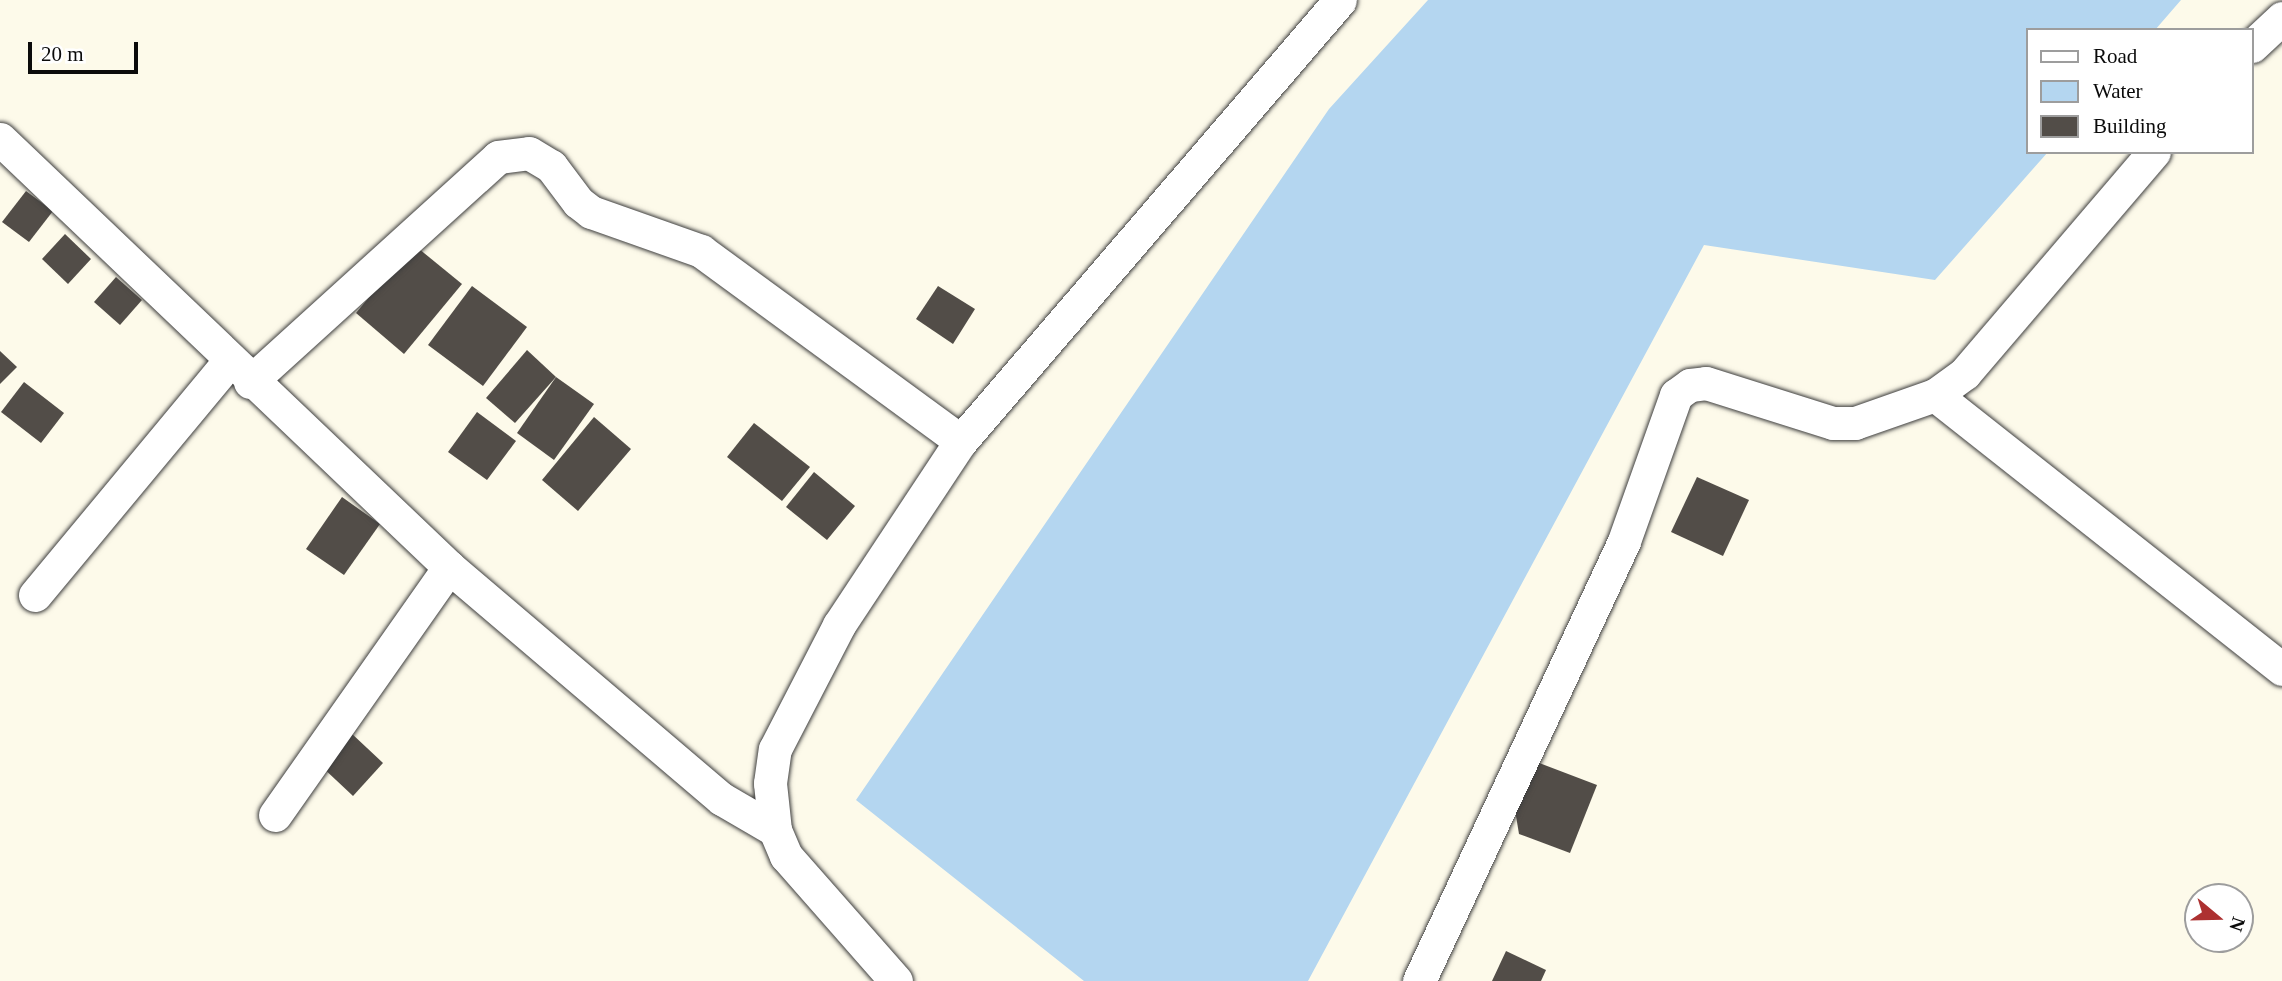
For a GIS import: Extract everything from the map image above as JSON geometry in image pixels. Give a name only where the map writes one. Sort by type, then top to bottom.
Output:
[{"type":"street","points":[[896,981],[786,856],[775,830],[769,783],[775,749],[804,687],[839,625],[961,441],[1340,0]]},
{"type":"street","points":[[2254,44],[2282,18]]},
{"type":"street","points":[[0,139],[239,372],[449,567],[722,799],[775,830]]},
{"type":"street","points":[[35,595],[239,372],[498,157],[529,153],[551,166],[578,202],[591,212],[701,251],[961,441]]},
{"type":"street","points":[[1419,981],[1614,563],[1676,395],[1690,385],[1706,383],[1833,423],[1855,423],[1935,395],[1965,373],[2152,154]]},
{"type":"street","points":[[1935,395],[2282,669]]},
{"type":"street","points":[[275,816],[449,567]]},
{"type":"water","points":[[1428,0],[2181,0],[2157,28],[2026,28],[2026,154],[2046,154],[1935,280],[1704,245],[1308,981],[1084,981],[856,800],[1329,109]]},
{"type":"building","points":[[26,191],[53,211],[29,242],[2,222]]},
{"type":"building","points":[[65,234],[91,259],[68,284],[42,259]]},
{"type":"building","points":[[413,244],[462,284],[404,354],[356,313]]},
{"type":"building","points":[[116,277],[142,300],[120,325],[94,302]]},
{"type":"building","points":[[472,286],[527,327],[483,386],[428,345]]},
{"type":"building","points":[[938,286],[975,309],[953,344],[916,319]]},
{"type":"building","points":[[527,350],[556,377],[515,423],[486,398]]},
{"type":"building","points":[[0,351],[17,367],[0,384]]},
{"type":"building","points":[[556,377],[594,404],[554,460],[517,433]]},
{"type":"building","points":[[24,382],[64,413],[41,443],[1,412]]},
{"type":"building","points":[[477,412],[516,441],[487,480],[448,452]]},
{"type":"building","points":[[594,417],[631,449],[578,511],[542,480]]},
{"type":"building","points":[[754,423],[810,467],[782,501],[727,457]]},
{"type":"building","points":[[814,472],[855,506],[827,540],[786,507]]},
{"type":"building","points":[[1697,477],[1749,500],[1723,556],[1671,532]]},
{"type":"building","points":[[342,497],[380,524],[344,575],[306,549]]},
{"type":"building","points":[[350,732],[383,763],[353,796],[320,765]]},
{"type":"building","points":[[1534,761],[1597,785],[1570,853],[1519,834],[1515,810]]},
{"type":"building","points":[[1506,951],[1546,970],[1541,981],[1492,981]]}]
